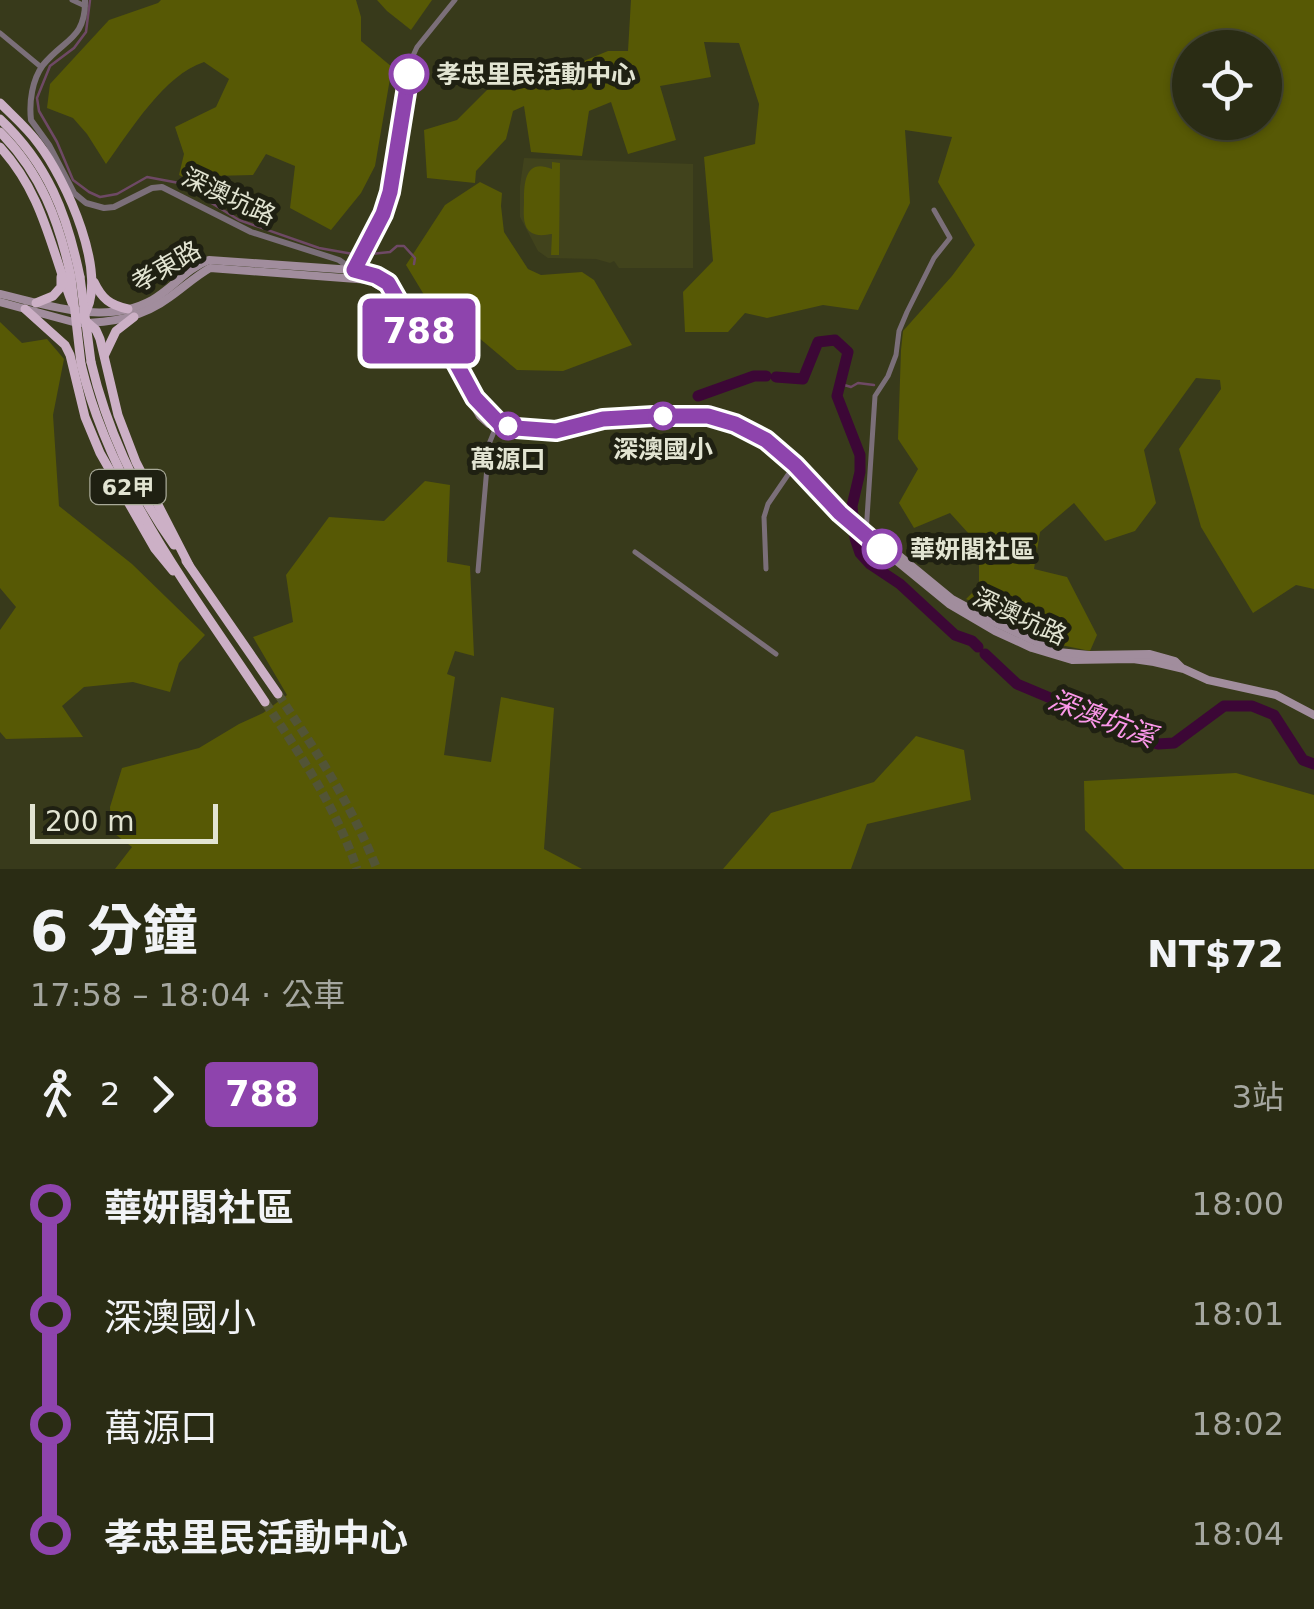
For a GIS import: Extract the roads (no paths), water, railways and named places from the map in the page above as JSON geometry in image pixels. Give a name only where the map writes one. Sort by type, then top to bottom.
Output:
[{"type":"highway","points":[[0,103],[29,132],[68,194],[101,296],[131,313],[110,339],[105,354]]},
{"type":"highway","name":"62甲","points":[[0,119],[35,158],[56,196],[75,277],[94,409],[115,463],[154,532],[266,702]]},
{"type":"highway","name":"62甲","points":[[0,132],[35,175],[66,239]]},
{"type":"highway","points":[[0,148],[36,199],[82,318],[96,330],[118,414],[136,462],[189,565]]},
{"type":"highway","points":[[75,378],[82,318],[92,296],[89,257]]},
{"type":"highway","points":[[36,302],[61,287],[57,259]]},
{"type":"highway","points":[[25,310],[65,345],[85,418],[100,453],[155,549],[197,600]]},
{"type":"highway","name":"62甲","points":[[86,363],[148,505],[278,694]]},
{"type":"main road","name":"孝東路","points":[[0,298],[25,310],[82,318],[131,313],[159,305],[210,268],[353,274]]},
{"type":"main road","name":"深澳坑路","points":[[353,274],[376,276],[388,283],[408,318],[455,361],[475,398],[498,422],[516,428],[556,431],[603,419],[708,416],[751,430],[795,465],[840,513],[952,599],[998,624],[1058,652],[1150,654],[1175,661],[1184,670],[1208,680],[1276,695],[1314,715]]},
{"type":"main road","name":"孝東路","points":[[0,298],[36,302],[82,318]]},
{"type":"street","points":[[0,33],[41,67],[84,21],[85,3],[72,0]]},
{"type":"street","points":[[353,274],[390,192],[412,58],[455,0]]},
{"type":"street","name":"深澳坑路","points":[[41,67],[31,100],[32,120],[74,193],[86,203],[114,207],[162,187],[251,232],[339,260],[353,274]]},
{"type":"street","points":[[864,531],[874,396],[888,376],[907,312],[934,258],[950,238],[934,210]]},
{"type":"street","points":[[478,572],[490,444],[498,422]]},
{"type":"street","points":[[766,569],[764,517],[768,504],[795,465]]},
{"type":"street","points":[[635,552],[776,654]]},
{"type":"waterway","points":[[90,0],[86,32],[74,48],[50,66],[37,98],[39,111],[73,180],[100,197],[117,194],[147,177],[179,183],[239,220],[319,248],[353,254]]},
{"type":"waterway","points":[[371,254],[404,246],[415,258],[414,264]]},
{"type":"waterway","name":"深澳坑溪","points":[[776,377],[803,379],[818,342],[835,340],[848,352],[837,396],[860,455],[852,506],[860,553],[955,635],[978,647]]},
{"type":"waterway","name":"深澳坑溪","points":[[698,396],[754,376],[766,376]]},
{"type":"waterway","points":[[841,384],[874,385]]},
{"type":"waterway","name":"深澳坑溪","points":[[985,654],[1017,684],[1140,740],[1158,744],[1174,743],[1224,706],[1252,706],[1274,715],[1303,760],[1314,764]]},
{"type":"tunnel","points":[[278,694],[345,800],[377,869]]},
{"type":"tunnel","points":[[265,702],[328,803],[357,869]]},
{"type":"place","name":"孝忠里民活動中心","points":[[409,74]]},
{"type":"place","name":"深澳國小","points":[[663,416]]},
{"type":"place","name":"萬源口","points":[[508,426]]},
{"type":"place","name":"華妍閣社區","points":[[882,549]]}]
